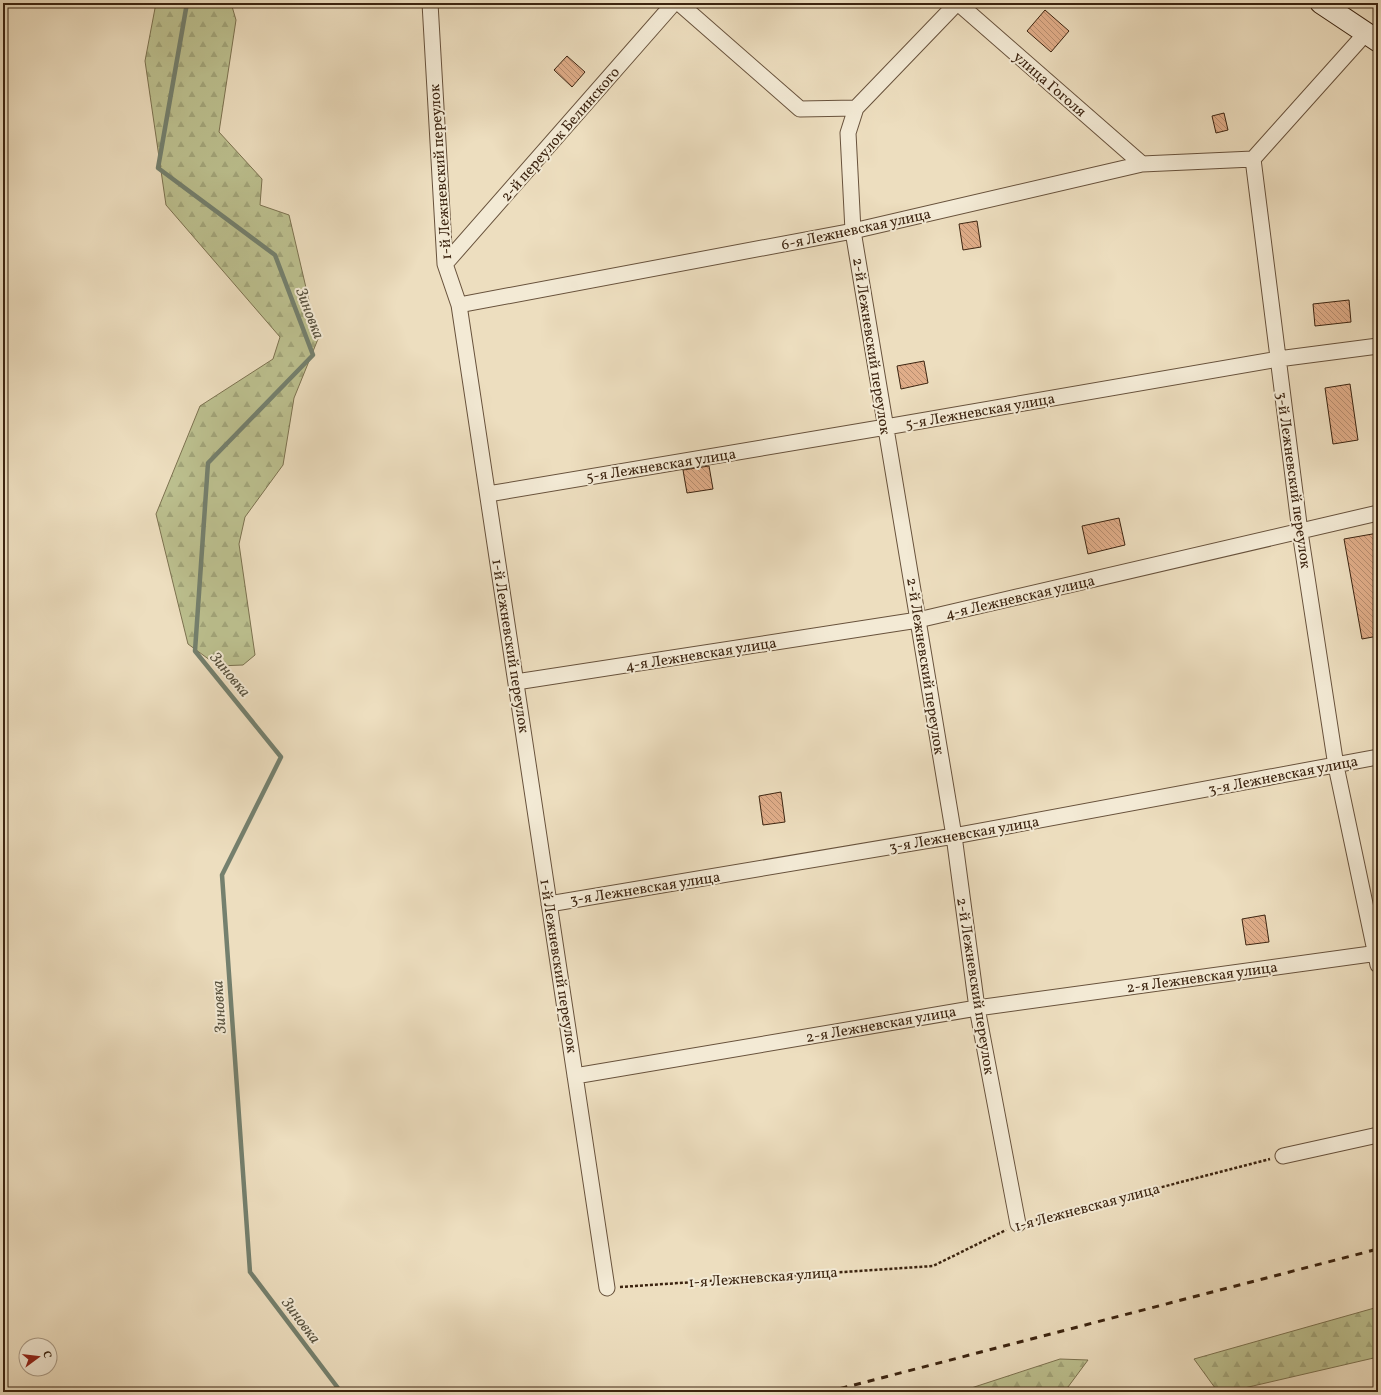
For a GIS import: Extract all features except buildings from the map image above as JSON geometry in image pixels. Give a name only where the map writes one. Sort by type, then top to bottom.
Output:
[{"type":"main road","points":[[1321,3],[1372,37]]},
{"type":"street","name":"1-й Лежневский переулок","points":[[430,3],[445,264],[459,305],[607,1288]]},
{"type":"street","name":"2-й переулок Белинского","points":[[445,264],[674,3]]},
{"type":"street","points":[[679,3],[800,109],[856,108],[957,3]]},
{"type":"street","name":"улица Гоголя","points":[[957,3],[1142,164]]},
{"type":"street","points":[[1253,159],[1372,37]]},
{"type":"street","name":"2-й Лежневский переулок","points":[[856,108],[848,133],[853,231],[954,836],[977,1008],[1018,1224]]},
{"type":"street","name":"6-я Лежневская улица","points":[[459,305],[853,231],[1142,164],[1253,159]]},
{"type":"street","name":"3-й Лежневский переулок","points":[[1253,159],[1300,532],[1336,766],[1377,957]]},
{"type":"street","name":"5-я Лежневская улица","points":[[488,494],[1278,359],[1378,346]]},
{"type":"street","name":"4-я Лежневская улица","points":[[516,682],[918,620],[1378,513]]},
{"type":"street","name":"3-я Лежневская улица","points":[[549,904],[954,836],[1378,757]]},
{"type":"street","name":"2-я Лежневская улица","points":[[575,1076],[977,1008],[1377,957]]},
{"type":"street","points":[[1283,1156],[1378,1135]]},
{"type":"path","name":"1-я Лежневская улица","points":[[607,1288],[932,1266],[1018,1224],[1283,1156]]},
{"type":"green space","points":[[156,3],[231,3],[236,20],[219,132],[262,179],[260,205],[289,215],[318,339],[294,398],[283,465],[245,517],[239,544],[255,655],[243,665],[218,666],[188,644],[156,514],[200,406],[273,359],[280,337],[166,205],[145,61]]},
{"type":"green space","points":[[1378,1307],[1378,1357],[1227,1392],[1218,1392],[1194,1359]]},
{"type":"green space","points":[[1060,1359],[1088,1360],[1068,1387],[1059,1392],[959,1392]]},
{"type":"waterway","name":"Зиновка","points":[[187,3],[158,168],[275,255],[313,355],[208,463],[195,651],[281,757],[222,875],[250,1272],[341,1392]]},
{"type":"railway","points":[[827,1392],[1378,1249]]}]
